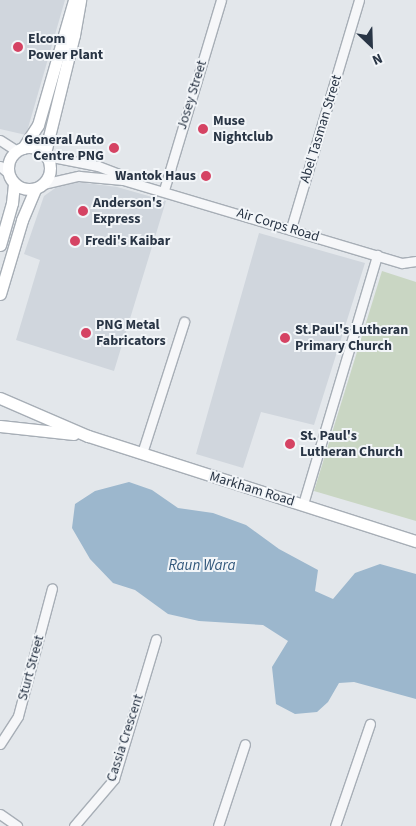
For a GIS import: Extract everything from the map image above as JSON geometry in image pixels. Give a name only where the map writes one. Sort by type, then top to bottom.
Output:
[{"type":"main road","points":[[0,245],[12,203],[7,174],[8,165],[38,125],[74,0]]},
{"type":"main road","points":[[0,294],[22,220],[51,168],[46,154],[74,35],[80,0]]},
{"type":"main road","points":[[20,149],[36,148],[46,154]]},
{"type":"main road","points":[[7,174],[24,189],[39,187]]},
{"type":"main road","name":"Markham Road","points":[[0,398],[88,436],[241,487],[304,504],[416,541]]},
{"type":"main road","name":"Markham Road","points":[[0,426],[88,436]]},
{"type":"street","name":"Josey Street","points":[[164,190],[221,0]]},
{"type":"street","name":"Abel Tasman Street","points":[[291,228],[359,0]]},
{"type":"street","points":[[0,140],[20,149]]},
{"type":"street","name":"Air Corps Road","points":[[46,154],[108,169],[140,184]]},
{"type":"street","name":"Air Corps Road","points":[[39,187],[79,176],[140,184],[402,263],[416,261]]},
{"type":"street","points":[[304,504],[377,255]]},
{"type":"street","points":[[142,453],[184,322]]},
{"type":"street","name":"Sturt Street","points":[[0,744],[18,716],[52,588]]},
{"type":"street","name":"Cassia Crescent","points":[[74,826],[114,779],[156,639]]},
{"type":"street","points":[[335,826],[370,724]]},
{"type":"street","points":[[218,826],[245,744]]},
{"type":"street","points":[[0,814],[17,826]]},
{"type":"shaded area","points":[[0,0],[65,0],[26,135],[0,129]]},
{"type":"shaded area","points":[[78,182],[117,187],[166,201],[114,371],[16,340],[40,260],[24,254],[44,196],[61,184]]},
{"type":"shaded area","name":"St.Paul's Lutheran Primary Church","points":[[259,233],[365,263],[314,425],[261,412],[243,468],[196,454]]},
{"type":"green space","points":[[382,271],[416,282],[416,521],[314,491]]},
{"type":"water","name":"Raun Wara","points":[[129,482],[152,490],[178,508],[213,513],[246,525],[279,549],[318,570],[315,591],[333,599],[355,573],[380,564],[416,574],[416,699],[354,682],[339,683],[328,702],[317,712],[295,714],[276,704],[272,667],[288,641],[263,625],[199,621],[168,614],[135,590],[113,583],[90,559],[72,528],[75,504],[95,491]]},
{"type":"place","name":"Elcom Power Plant","points":[[18,47]]},
{"type":"place","name":"Muse Nightclub","points":[[203,129]]},
{"type":"place","name":"General Auto Centre PNG","points":[[114,148]]},
{"type":"place","name":"Wantok Haus","points":[[206,176]]},
{"type":"place","name":"Anderson's Express","points":[[83,211]]},
{"type":"place","name":"Fredi's Kaibar","points":[[75,241]]},
{"type":"place","name":"PNG Metal Fabricators","points":[[86,333]]},
{"type":"place","name":"St.Paul's Lutheran Primary Church","points":[[285,338]]},
{"type":"place","name":"St. Paul's Lutheran Church","points":[[290,444]]}]
